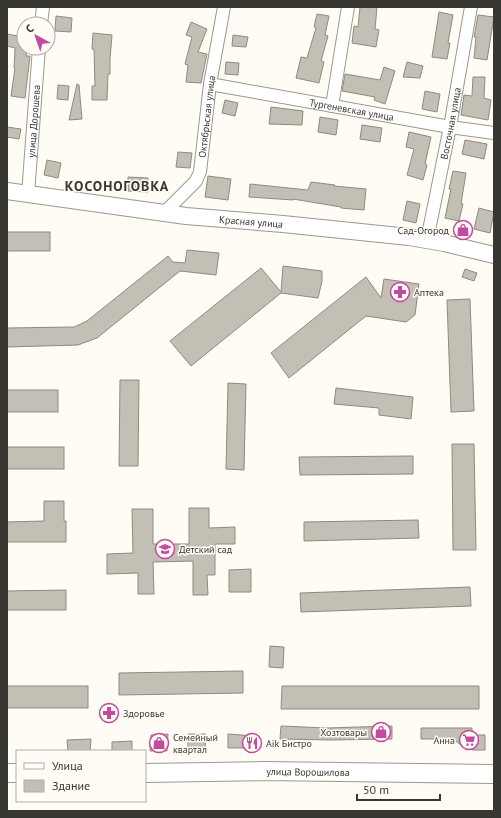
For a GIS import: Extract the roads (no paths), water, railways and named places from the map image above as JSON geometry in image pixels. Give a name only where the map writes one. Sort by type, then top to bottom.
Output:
[{"type":"main road","name":"улица Ворошилова","points":[[146,773],[272,771],[494,774]]},
{"type":"street","name":"Октябрьская улица","points":[[164,213],[199,177],[210,84],[224,7]]},
{"type":"street","points":[[332,106],[348,7]]},
{"type":"street","name":"Восточная улица","points":[[427,240],[450,128],[471,7]]},
{"type":"street","name":"улица Дорошева","points":[[28,194],[39,56]]},
{"type":"street","name":"Тургеневская улица","points":[[210,84],[450,128],[494,133]]},
{"type":"street","name":"Красная улица","points":[[7,191],[164,213],[391,235],[427,240],[494,255]]},
{"type":"place","name":"Сад-Огород","points":[[463,230]]},
{"type":"place","name":"Аптека","points":[[400,292]]},
{"type":"place","name":"Детский сад","points":[[165,549]]},
{"type":"place","name":"Здоровье","points":[[109,713]]},
{"type":"place","name":"Хозтовары","points":[[381,732]]},
{"type":"place","name":"Анна","points":[[469,740]]},
{"type":"place","name":"Семейный квартал","points":[[159,743]]},
{"type":"place","name":"Aik Бистро","points":[[252,743]]},
{"type":"district","name":"КОСОНОГОВКА","points":[[117,186]]}]
